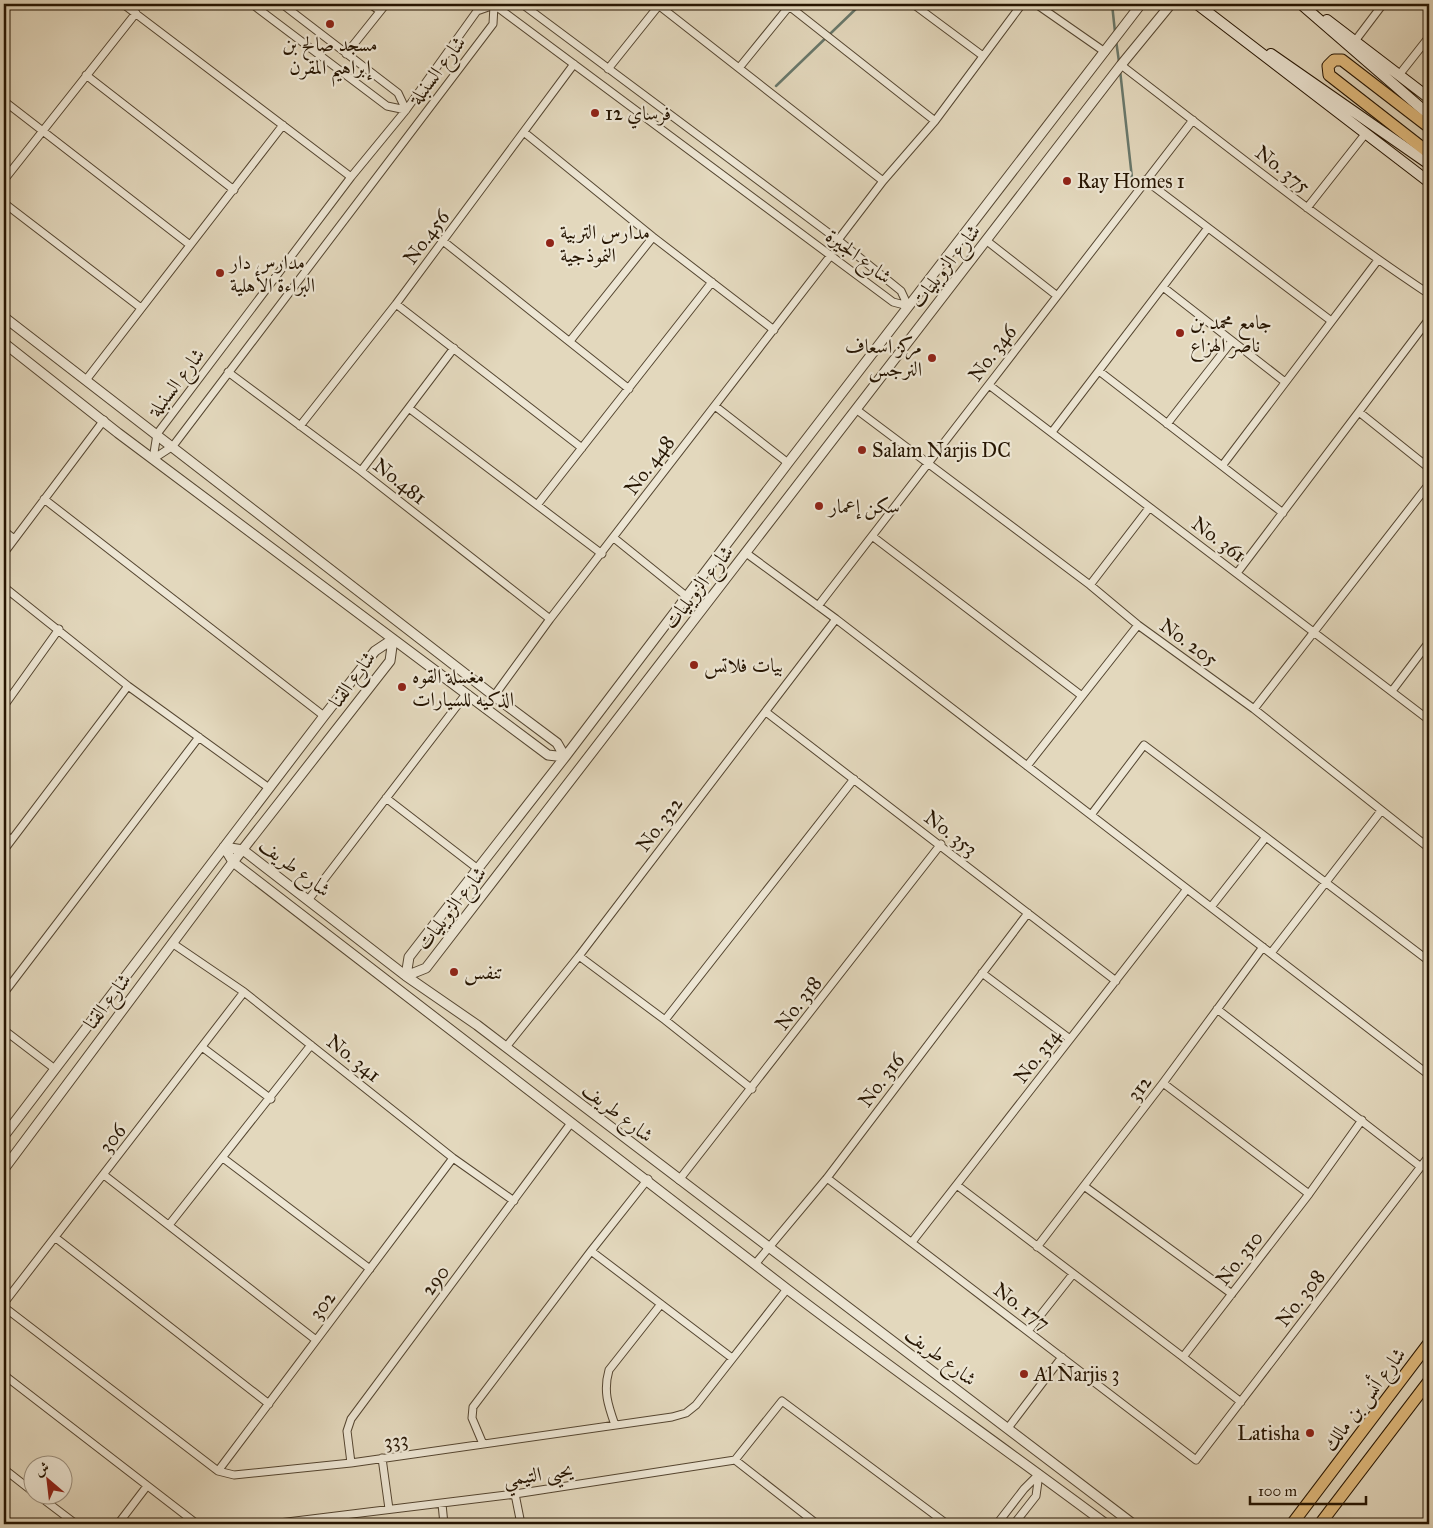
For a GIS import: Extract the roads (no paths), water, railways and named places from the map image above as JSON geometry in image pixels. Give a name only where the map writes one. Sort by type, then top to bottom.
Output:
[{"type":"main road","points":[[1197,4],[1429,182]]},
{"type":"main road","points":[[1301,4],[1429,115]]},
{"type":"main road","points":[[1305,4],[1429,98]]},
{"type":"main road","points":[[1227,28],[1290,66],[1429,164]]},
{"type":"main road","points":[[1429,127],[1342,60],[1332,61],[1327,68],[1329,75],[1429,153]]},
{"type":"main road","name":"شارع أنس بن مالك","points":[[1292,1524],[1429,1343]]},
{"type":"main road","name":"شارع أنس بن مالك","points":[[1320,1524],[1429,1381]]},
{"type":"street","points":[[123,4],[351,176]]},
{"type":"street","points":[[252,4],[387,106],[406,110]]},
{"type":"street","points":[[282,4],[398,93],[406,110]]},
{"type":"street","points":[[370,4],[380,11]]},
{"type":"street","points":[[346,54],[386,4]]},
{"type":"street","name":"شارع السنبلة","points":[[494,4],[492,24],[173,446],[153,459],[157,434],[351,176],[406,110],[476,11],[494,4]]},
{"type":"street","name":"شارع الجيرة","points":[[494,4],[893,302],[908,306]]},
{"type":"street","name":"شارع الجيرة","points":[[522,4],[838,240],[901,291],[908,306]]},
{"type":"street","points":[[608,69],[658,4],[883,181]]},
{"type":"street","points":[[913,4],[983,56]]},
{"type":"street","points":[[838,240],[883,181],[935,121],[1022,4]]},
{"type":"street","points":[[1036,4],[1105,52]]},
{"type":"street","name":"شارع الزويليات","points":[[406,976],[409,957],[565,757],[788,462],[1141,4]]},
{"type":"street","name":"شارع الزويليات","points":[[406,976],[426,968],[1121,65],[1171,4]]},
{"type":"street","points":[[1355,41],[1383,4]]},
{"type":"street","points":[[740,68],[790,5],[935,121]]},
{"type":"street","points":[[4,180],[136,13]]},
{"type":"street","points":[[1399,75],[1429,37]]},
{"type":"street","name":"No.456","points":[[300,426],[396,304],[574,64]]},
{"type":"street","name":"No. 375","points":[[1121,65],[1307,208],[1378,260],[1429,294]]},
{"type":"street","points":[[86,75],[234,190]]},
{"type":"street","points":[[4,101],[190,245]]},
{"type":"street","name":"No. 346","points":[[818,606],[1056,295],[1193,120]]},
{"type":"street","points":[[86,380],[284,125]]},
{"type":"street","points":[[525,132],[653,237],[774,330]]},
{"type":"street","points":[[1307,208],[1366,133]]},
{"type":"street","points":[[1145,180],[1207,229],[1330,320]]},
{"type":"street","points":[[4,203],[141,308]]},
{"type":"street","points":[[1052,432],[1207,229]]},
{"type":"street","points":[[570,341],[653,237]]},
{"type":"street","points":[[443,241],[629,389]]},
{"type":"street","points":[[987,241],[1056,295]]},
{"type":"street","name":"No. 448","points":[[494,696],[550,619],[831,256]]},
{"type":"street","points":[[1222,466],[1330,320],[1378,260]]},
{"type":"street","points":[[537,506],[712,282]]},
{"type":"street","points":[[1162,287],[1285,382]]},
{"type":"street","points":[[396,304],[582,448]]},
{"type":"street","points":[[4,317],[494,696],[557,742],[565,757]]},
{"type":"street","points":[[1237,573],[1429,319]]},
{"type":"street","points":[[1167,424],[1232,341]]},
{"type":"street","points":[[4,343],[153,459],[548,756],[565,757]]},
{"type":"street","points":[[361,471],[410,409],[454,348]]},
{"type":"street","points":[[1099,371],[1283,513]]},
{"type":"street","name":"No.481","points":[[228,372],[361,471],[550,619]]},
{"type":"street","name":"No. 361","points":[[989,385],[1429,720]]},
{"type":"street","points":[[715,406],[788,462]]},
{"type":"street","points":[[410,409],[602,554]]},
{"type":"street","name":"No. 205","points":[[856,410],[1090,585],[1138,626],[1254,709],[1429,848]]},
{"type":"street","points":[[1360,412],[1429,468]]},
{"type":"street","points":[[4,553],[104,420]]},
{"type":"street","points":[[1254,709],[1429,484]]},
{"type":"street","points":[[44,499],[324,716]]},
{"type":"street","points":[[1090,585],[1149,508]]},
{"type":"street","points":[[4,531],[14,539]]},
{"type":"street","points":[[872,536],[1082,696]]},
{"type":"street","points":[[614,538],[686,596]]},
{"type":"street","points":[[746,553],[836,619],[1429,1075]]},
{"type":"street","points":[[4,587],[128,686],[269,788]]},
{"type":"street","name":"No. 322","points":[[506,1047],[836,619]]},
{"type":"street","points":[[1027,766],[1138,626]]},
{"type":"street","points":[[4,706],[58,629]]},
{"type":"street","name":"شارع القنا","points":[[4,1136],[324,716],[376,651],[393,639]]},
{"type":"street","name":"شارع القنا","points":[[4,1169],[233,862],[390,661],[393,639]]},
{"type":"street","points":[[1392,692],[1429,642]]},
{"type":"street","points":[[4,850],[128,686]]},
{"type":"street","points":[[309,899],[466,694]]},
{"type":"street","name":"No. 353","points":[[766,712],[941,844],[1116,981]]},
{"type":"street","points":[[4,994],[199,737]]},
{"type":"street","points":[[1091,815],[1144,745],[1429,961]]},
{"type":"street","points":[[665,1020],[854,779]]},
{"type":"street","points":[[386,798],[478,869]]},
{"type":"street","points":[[1271,953],[1381,811]]},
{"type":"street","points":[[4,834],[11,840]]},
{"type":"street","points":[[1211,907],[1266,838]]},
{"type":"street","name":"No. 318","points":[[679,1180],[752,1089],[941,844]]},
{"type":"street","name":"شارع طريف","points":[[224,847],[243,850],[309,899],[406,976],[506,1047],[1133,1524]]},
{"type":"street","name":"شارع طريف","points":[[224,847],[233,862],[571,1124],[648,1179],[788,1289],[1106,1524]]},
{"type":"street","name":"No. 314","points":[[912,1242],[958,1186],[1187,889]]},
{"type":"street","name":"No. 316","points":[[756,1263],[827,1178],[1028,913]]},
{"type":"street","name":"No. 341","points":[[172,943],[244,992],[453,1158],[514,1201]]},
{"type":"street","name":"312","points":[[1037,1247],[1163,1083],[1263,947]]},
{"type":"street","points":[[578,956],[665,1020],[752,1089]]},
{"type":"street","points":[[982,973],[1070,1039]]},
{"type":"street","name":"306","points":[[4,1303],[244,992]]},
{"type":"street","points":[[1217,1010],[1421,1167]]},
{"type":"street","points":[[4,1030],[54,1069]]},
{"type":"street","points":[[170,1225],[311,1045]]},
{"type":"street","points":[[202,1046],[270,1099]]},
{"type":"street","points":[[1163,1083],[1309,1194]]},
{"type":"street","name":"No. 310","points":[[1183,1357],[1309,1194],[1362,1120]]},
{"type":"street","name":"290","points":[[351,1463],[347,1431],[352,1419],[571,1124]]},
{"type":"street","name":"No. 308","points":[[1196,1460],[1429,1156]]},
{"type":"street","points":[[222,1158],[370,1269]]},
{"type":"street","name":"302","points":[[218,1471],[453,1158]]},
{"type":"street","points":[[104,1175],[316,1340]]},
{"type":"street","name":"No. 177","points":[[827,1178],[1196,1460]]},
{"type":"street","points":[[484,1444],[472,1418],[473,1407],[648,1179]]},
{"type":"street","points":[[958,1186],[1241,1402]]},
{"type":"street","points":[[1084,1186],[1232,1294]]},
{"type":"street","points":[[56,1238],[269,1404]]},
{"type":"street","points":[[591,1251],[732,1358]]},
{"type":"street","points":[[1028,1331],[1073,1274]]},
{"type":"street","name":"333","points":[[4,1307],[218,1471],[234,1476],[351,1463],[672,1417],[686,1413],[696,1405],[788,1289]]},
{"type":"street","points":[[615,1425],[606,1399],[605,1384],[609,1370],[661,1304]]},
{"type":"street","points":[[1008,1428],[1062,1357]]},
{"type":"street","points":[[4,1375],[197,1524]]},
{"type":"street","points":[[817,1524],[735,1460],[782,1401],[947,1524]]},
{"type":"street","points":[[382,1458],[389,1509]]},
{"type":"street","name":"يحيى التيمي","points":[[271,1524],[515,1494],[735,1460]]},
{"type":"street","points":[[4,1468],[22,1483]]},
{"type":"street","points":[[997,1524],[1024,1489],[1039,1474]]},
{"type":"street","points":[[1014,1524],[1036,1496],[1039,1474]]},
{"type":"street","points":[[118,1524],[147,1486]]},
{"type":"street","points":[[515,1494],[521,1524]]},
{"type":"street","points":[[442,1504],[444,1524]]},
{"type":"street","points":[[52,1506],[76,1524]]},
{"type":"waterway","points":[[776,86],[861,4]]},
{"type":"waterway","points":[[1112,4],[1115,32]]},
{"type":"waterway","points":[[1116,40],[1119,62]]},
{"type":"waterway","points":[[1120,70],[1132,178]]},
{"type":"place","name":"مسجد صالح بن إبراهيم المقرن","points":[[330,24]]},
{"type":"place","name":"فرساي 12","points":[[595,113]]},
{"type":"place","name":"Ray Homes 1","points":[[1067,181]]},
{"type":"place","name":"مدارس التربية النموذجية","points":[[550,243]]},
{"type":"place","name":"مدارس دار البراءة الأهلية","points":[[220,273]]},
{"type":"place","name":"جامع محمد بن ناصر الهزاع","points":[[1180,333]]},
{"type":"place","name":"مركز اسعاف النرجس","points":[[932,358]]},
{"type":"place","name":"Salam Narjis DC","points":[[862,450]]},
{"type":"place","name":"سكن إعمار","points":[[819,506]]},
{"type":"place","name":"بيات فلاتس","points":[[694,665]]},
{"type":"place","name":"مغسلة القوه الذكيه للسيارات","points":[[402,687]]},
{"type":"place","name":"تنفس","points":[[454,972]]},
{"type":"place","name":"Al Narjis 3","points":[[1024,1374]]},
{"type":"place","name":"Latisha","points":[[1310,1433]]}]
